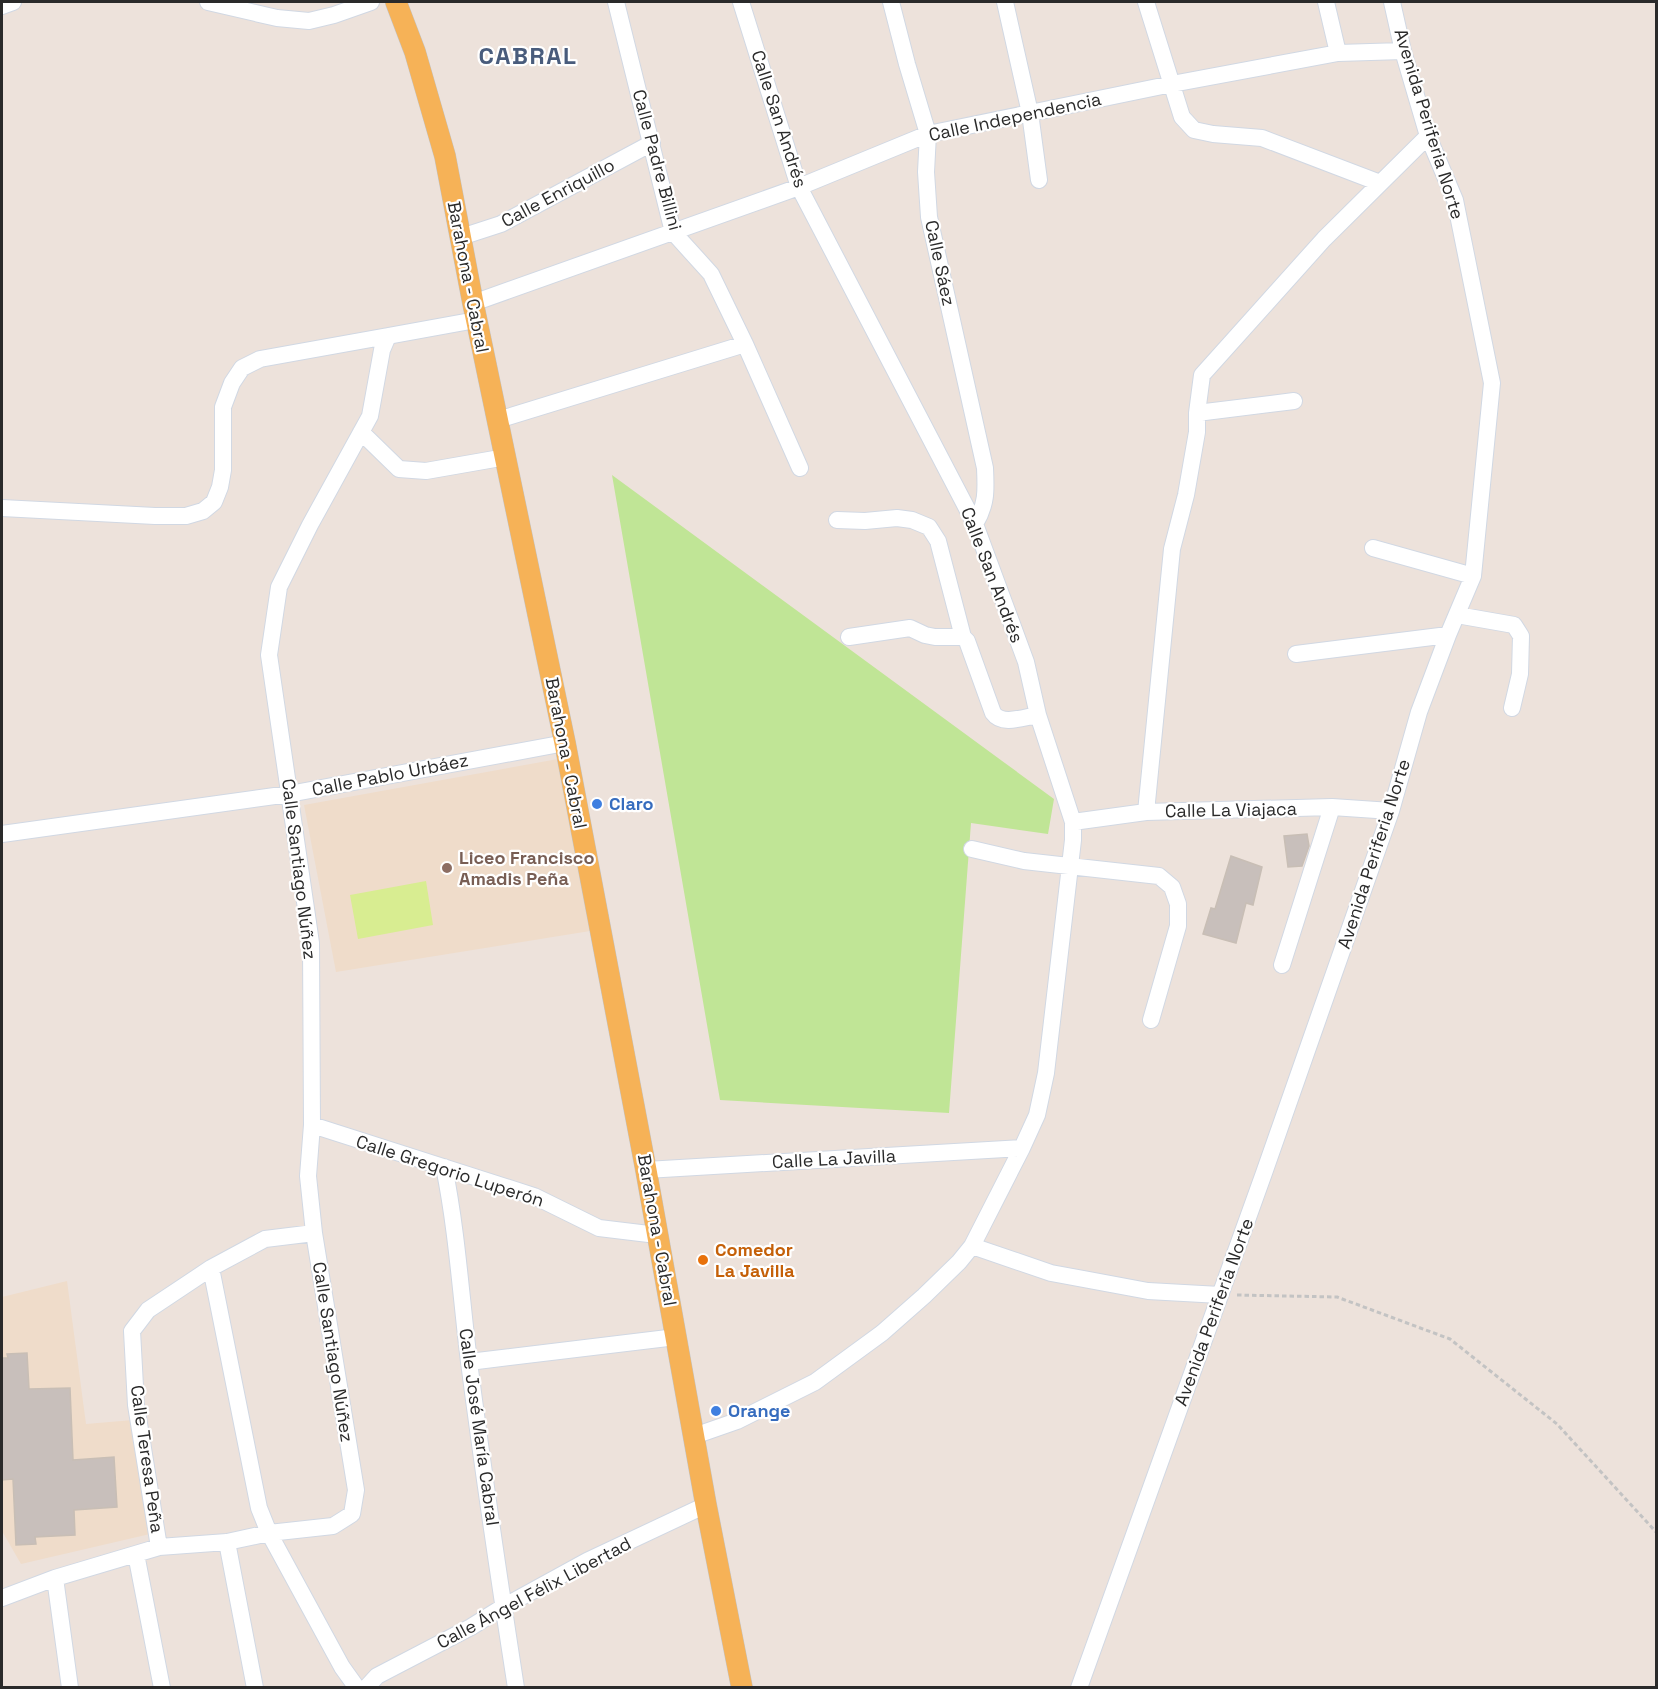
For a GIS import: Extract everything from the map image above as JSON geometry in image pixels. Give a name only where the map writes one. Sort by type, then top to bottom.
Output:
[{"type":"main road","name":"Barahona - Cabral","points":[[396,2],[414,52],[445,156],[564,742],[742,1688]]},
{"type":"street","points":[[2,6],[13,2]]},
{"type":"street","points":[[208,2],[277,18],[309,21],[371,2]]},
{"type":"street","name":"Calle Padre Billini","points":[[616,2],[673,232],[711,274],[800,468]]},
{"type":"street","name":"Calle San Andrés","points":[[694,1436],[737,1421],[815,1382],[882,1333],[959,1262],[972,1246],[1037,1115],[1046,1073],[1073,840],[1073,822],[1038,715],[1026,662],[975,524],[800,187],[741,2]]},
{"type":"street","name":"Calle Sáez","points":[[891,2],[928,134],[929,217],[985,468],[986,496],[981,514],[975,524]]},
{"type":"street","points":[[1005,2],[1030,113],[1039,180]]},
{"type":"street","points":[[1146,2],[1182,117],[1194,130],[1262,138],[1380,183]]},
{"type":"street","points":[[1326,2],[1338,53]]},
{"type":"street","name":"Avenida Periferia Norte","points":[[1079,1688],[1391,811],[1419,712],[1473,576],[1492,383],[1455,200],[1428,136],[1403,51],[1392,2]]},
{"type":"street","name":"Calle Independencia","points":[[475,312],[673,232],[800,187],[928,134],[1338,53],[1403,51]]},
{"type":"street","points":[[1146,812],[1172,549],[1186,495],[1197,432],[1202,375],[1324,239],[1428,136]]},
{"type":"street","name":"Calle Enriquillo","points":[[461,237],[501,224],[652,143]]},
{"type":"street","points":[[2,508],[155,516],[186,516],[203,511],[214,502],[220,487],[223,470],[223,407],[232,383],[242,368],[260,359],[388,336],[475,312]]},
{"type":"street","name":"Calle Santiago Núñez","points":[[269,1533],[333,1526],[352,1514],[356,1490],[314,1233],[308,1176],[312,1125],[311,943],[269,656],[279,587],[369,416],[382,350],[388,336]]},
{"type":"street","points":[[498,420],[745,344]]},
{"type":"street","points":[[1197,413],[1294,401]]},
{"type":"street","points":[[361,432],[399,469],[426,471],[506,457]]},
{"type":"street","points":[[837,520],[865,521],[897,518],[912,520],[929,527],[938,541],[963,637],[967,641],[993,713],[997,719],[1003,721],[1038,715]]},
{"type":"street","points":[[1373,548],[1473,576]]},
{"type":"street","points":[[1457,615],[1514,625],[1521,636],[1520,674],[1512,708]]},
{"type":"street","points":[[849,637],[910,628],[934,637],[963,637]]},
{"type":"street","points":[[1296,654],[1448,635]]},
{"type":"street","name":"Calle Pablo Urbáez","points":[[2,834],[290,794],[564,742]]},
{"type":"street","points":[[1282,965],[1332,807]]},
{"type":"street","name":"Calle La Viajaca","points":[[1073,822],[1146,812],[1332,807],[1391,811]]},
{"type":"street","points":[[972,849],[1024,861],[1159,876],[1172,887],[1178,904],[1178,926],[1150,1020]]},
{"type":"street","name":"Calle Gregorio Luperón","points":[[312,1125],[534,1196],[599,1227],[657,1235]]},
{"type":"street","name":"Calle La Javilla","points":[[646,1170],[1022,1148]]},
{"type":"street","name":"Calle José María Cabral","points":[[444,1167],[451,1199],[469,1362],[516,1688]]},
{"type":"street","name":"Calle Teresa Peña","points":[[159,1547],[136,1405],[132,1331],[148,1310],[211,1268],[265,1239],[314,1233]]},
{"type":"street","points":[[972,1246],[1051,1272],[1148,1291],[1220,1295]]},
{"type":"street","points":[[211,1268],[259,1508],[269,1533],[342,1667],[357,1688]]},
{"type":"street","points":[[469,1362],[676,1337]]},
{"type":"street","name":"Calle Ángel Félix Libertad","points":[[374,1684],[503,1606],[587,1561],[706,1505]]},
{"type":"street","points":[[2,1598],[55,1578],[159,1547],[227,1542],[269,1533]]},
{"type":"street","points":[[227,1542],[255,1688]]},
{"type":"street","points":[[136,1554],[162,1688]]},
{"type":"street","points":[[55,1578],[70,1688]]},
{"type":"path","points":[[1220,1295],[1337,1297],[1450,1339],[1557,1424],[1656,1532]]},
{"type":"shaded area","name":"Liceo Francisco Amadis Peña","points":[[558,759],[590,931],[336,972],[304,805]]},
{"type":"shaded area","points":[[67,1281],[86,1424],[133,1420],[150,1534],[21,1564],[2,1531],[2,1297]]},
{"type":"green space","points":[[612,475],[1054,799],[1048,834],[971,823],[949,1113],[720,1100]]},
{"type":"green space","points":[[426,881],[433,925],[358,939],[350,895]]},
{"type":"building","points":[[1307,834],[1309,846],[1302,866],[1288,867],[1284,836]]},
{"type":"building","points":[[1231,856],[1262,867],[1253,905],[1246,903],[1236,943],[1203,934],[1211,908],[1215,909]]},
{"type":"building","points":[[27,1353],[29,1389],[70,1388],[73,1460],[114,1457],[117,1507],[74,1510],[75,1535],[35,1537],[36,1544],[16,1545],[13,1479],[2,1480],[2,1358],[8,1358],[7,1354]]},
{"type":"place","name":"Claro","points":[[597,804]]},
{"type":"place","name":"Liceo Francisco Amadis Peña","points":[[447,868]]},
{"type":"place","name":"Comedor La Javilla","points":[[703,1260]]},
{"type":"place","name":"Orange","points":[[716,1411]]},
{"type":"district","name":"CABRAL","points":[[528,56]]}]
